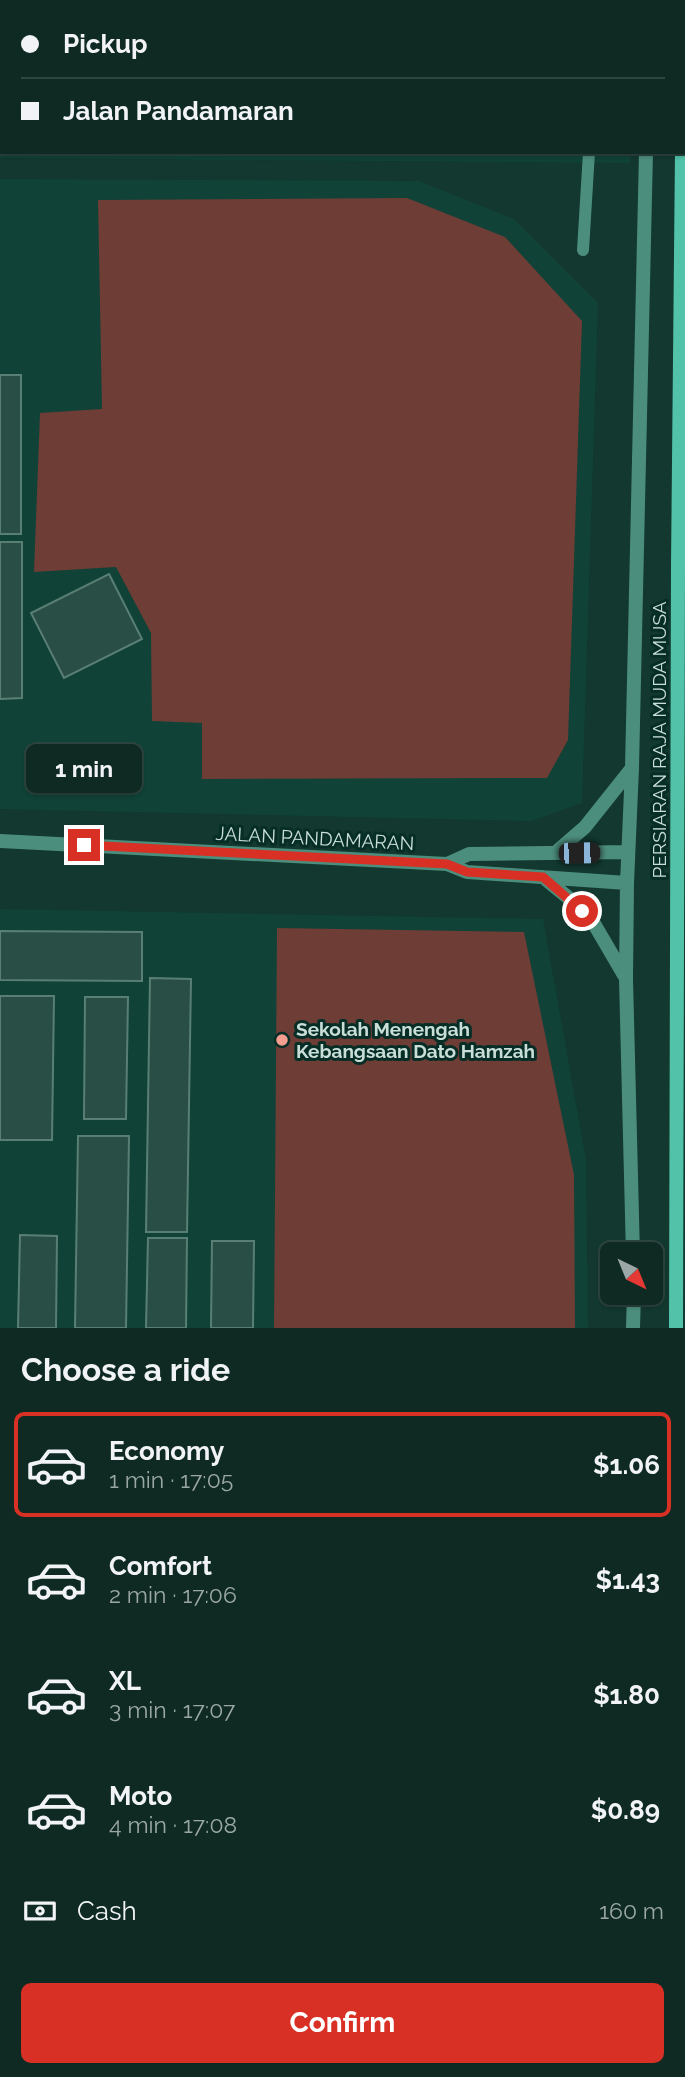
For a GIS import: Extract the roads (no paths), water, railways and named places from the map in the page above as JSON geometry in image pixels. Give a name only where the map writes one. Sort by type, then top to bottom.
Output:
[{"type":"main road","name":"PERSIARAN RAJA MUDA MUSA","points":[[676,1328],[682,154]]},
{"type":"street","points":[[633,1242],[626,883],[632,768],[646,154]]},
{"type":"street","points":[[555,853],[585,827],[632,768]]},
{"type":"street","name":"JALAN PANDAMARAN","points":[[0,841],[447,864],[467,872],[626,883]]},
{"type":"street","points":[[447,864],[469,854],[628,852]]},
{"type":"street","points":[[543,877],[593,922],[626,979]]},
{"type":"street","points":[[633,1328],[634,1306]]},
{"type":"lane","points":[[583,250],[589,154]]},
{"type":"place","name":"Sekolah Menengah Kebangsaan Dato Hamzah","points":[[282,1040]]}]
